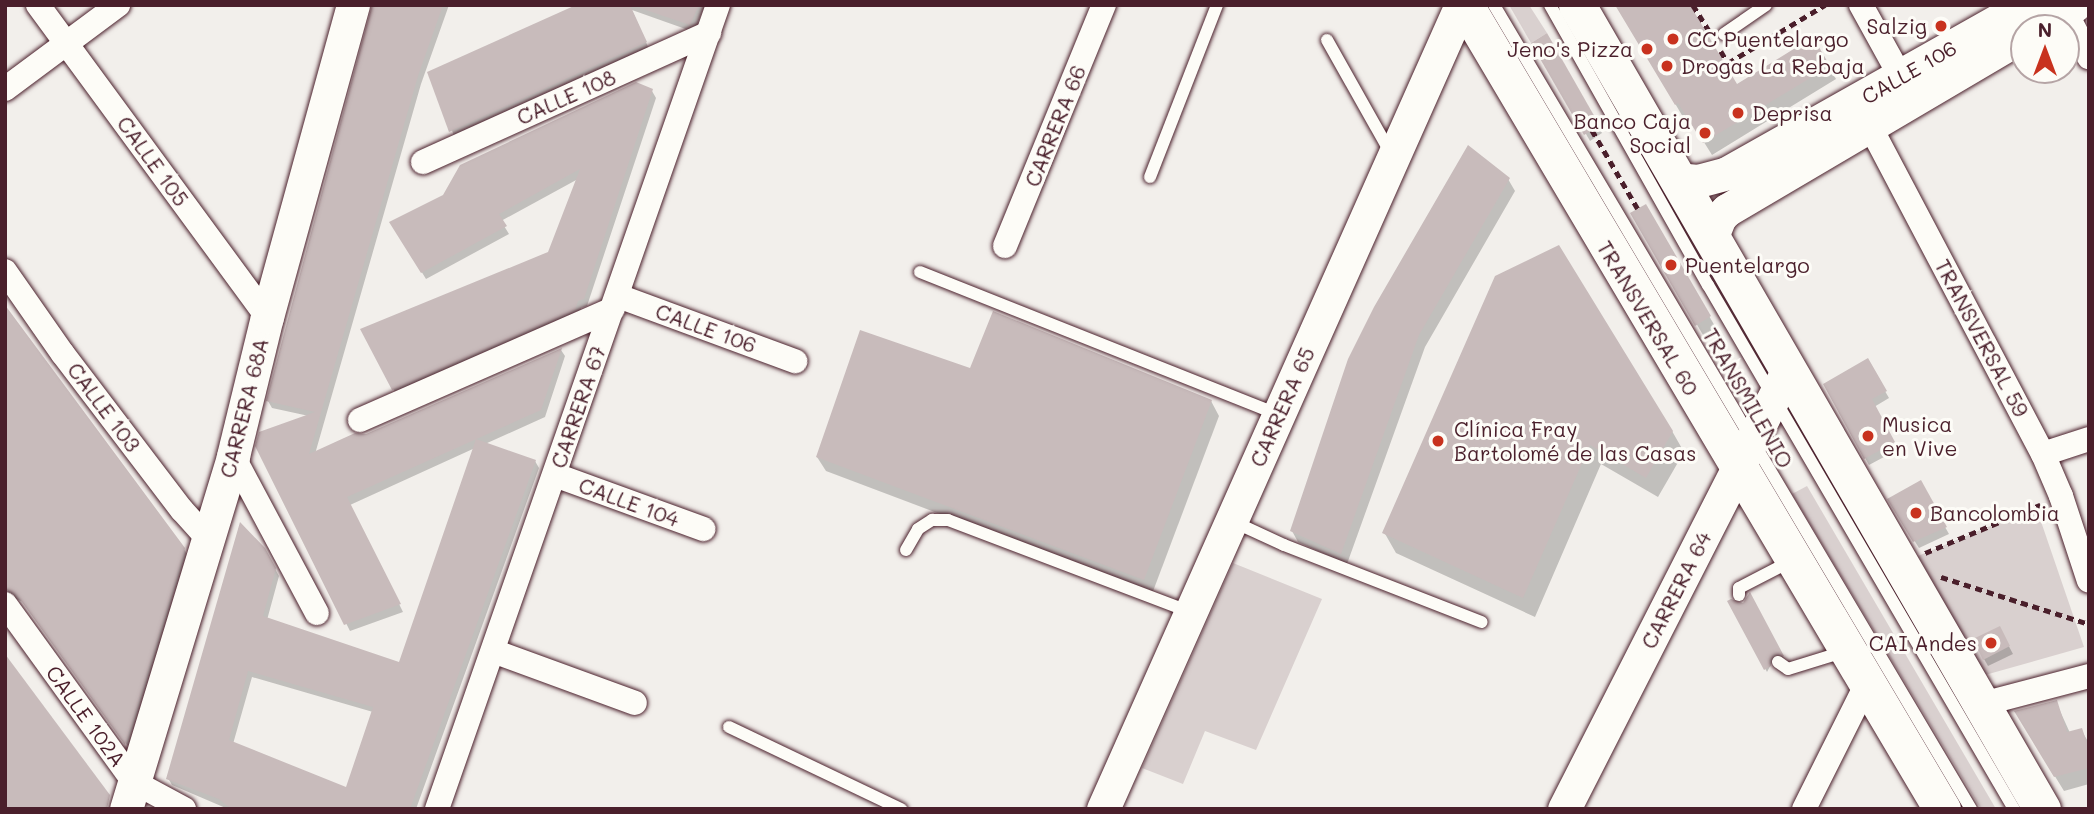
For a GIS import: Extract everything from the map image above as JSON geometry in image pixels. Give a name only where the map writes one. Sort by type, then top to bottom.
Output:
[{"type":"main road","name":"TRANSVERSAL 60","points":[[1463,5],[1745,454],[1794,560],[1942,809]]},
{"type":"main road","points":[[1577,5],[1711,239],[1781,384],[1982,704],[2042,809]]},
{"type":"street","name":"CALLE 105","points":[[38,5],[267,317]]},
{"type":"street","points":[[5,89],[118,5]]},
{"type":"street","name":"CARRERA 68A","points":[[130,795],[233,456],[267,317],[353,5]]},
{"type":"street","name":"CARRERA 67","points":[[437,809],[615,302],[697,90],[718,5]]},
{"type":"street","name":"CARRERA 66","points":[[1005,246],[1104,5]]},
{"type":"street","name":"CARRERA 65","points":[[1114,792],[1191,612],[1229,534],[1393,157],[1463,5]]},
{"type":"street","points":[[1861,5],[1907,89]]},
{"type":"street","name":"CALLE 106","points":[[1907,89],[2025,5]]},
{"type":"street","points":[[2068,7],[2089,57]]},
{"type":"street","name":"CALLE 108","points":[[423,162],[709,33]]},
{"type":"street","name":"CALLE 106","points":[[1676,179],[1698,181],[1727,173],[1864,113],[1907,89],[2010,41]]},
{"type":"street","name":"CALLE 106","points":[[1711,239],[1720,217],[1727,210],[1864,113]]},
{"type":"street","name":"TRANSVERSAL 59","points":[[1864,113],[2043,454],[2061,495],[2089,581]]},
{"type":"street","name":"CALLE 103","points":[[5,271],[63,354],[182,510],[208,539]]},
{"type":"street","points":[[360,420],[615,302]]},
{"type":"street","name":"CALLE 106","points":[[615,302],[795,361]]},
{"type":"street","name":"CARRERA 64","points":[[1564,809],[1781,384]]},
{"type":"street","points":[[2043,454],[2089,439]]},
{"type":"street","points":[[233,456],[317,613]]},
{"type":"street","name":"CALLE 104","points":[[555,475],[703,529]]},
{"type":"street","name":"CALLE 102A","points":[[5,604],[130,795],[184,809]]},
{"type":"street","points":[[493,651],[635,703]]},
{"type":"street","points":[[1982,704],[2089,676]]},
{"type":"street","points":[[1804,809],[1867,683]]},
{"type":"lane","points":[[1150,177],[1217,5]]},
{"type":"lane","name":"TRANSMILENIO","points":[[1494,5],[1745,454],[1971,809]]},
{"type":"lane","name":"TRANSMILENIO","points":[[1549,5],[1781,384],[2014,809]]},
{"type":"lane","points":[[1724,34],[1766,5]]},
{"type":"lane","points":[[1327,40],[1393,157]]},
{"type":"lane","points":[[920,272],[1279,415]]},
{"type":"lane","points":[[906,550],[918,528],[932,520],[948,520],[1191,612]]},
{"type":"lane","points":[[1229,534],[1284,545],[1481,622]]},
{"type":"lane","points":[[1739,595],[1739,588],[1794,560]]},
{"type":"lane","points":[[1778,662],[1788,669],[1848,650]]},
{"type":"lane","points":[[729,727],[901,809]]},
{"type":"path","points":[[1592,131],[1638,209]]},
{"type":"path","points":[[1918,556],[2061,495]]},
{"type":"path","points":[[1936,576],[2089,624]]},
{"type":"shaded area","points":[[1509,5],[1529,5],[1547,33],[1531,43]]},
{"type":"shaded area","points":[[1807,486],[1996,809],[1981,809],[1792,494]]},
{"type":"shaded area","points":[[2036,507],[2084,647],[1985,675],[1918,556]]},
{"type":"shaded area","points":[[1233,563],[1322,599],[1256,750],[1205,731],[1183,784],[1142,768]]},
{"type":"building","points":[[372,5],[443,5],[418,76],[309,454],[355,433],[366,434],[562,348],[541,410],[347,497],[401,604],[344,625],[255,446],[259,432],[315,412],[266,401]]},
{"type":"building","points":[[576,5],[630,5],[647,42],[449,132],[427,72]]},
{"type":"building","points":[[641,5],[699,5],[690,25],[640,8]]},
{"type":"building","points":[[1615,5],[1690,5],[1737,84],[1813,37],[1830,66],[1703,143],[1678,103],[1675,105]]},
{"type":"building","points":[[1547,33],[1600,126],[1584,135],[1531,43]]},
{"type":"building","points":[[636,82],[653,89],[584,299],[578,301],[575,310],[392,390],[360,329],[548,252],[580,169],[499,214],[507,226],[421,273],[389,222],[443,195],[460,165]]},
{"type":"building","points":[[1468,145],[1510,178],[1419,335],[1341,554],[1290,531],[1348,359],[1374,307]]},
{"type":"building","name":"Puentelargo","points":[[1646,204],[1711,316],[1695,326],[1630,213]]},
{"type":"building","points":[[1559,245],[1673,431],[1646,478],[1590,445],[1523,598],[1382,533],[1495,276]]},
{"type":"building","points":[[5,305],[185,548],[125,745],[17,595],[5,588]]},
{"type":"building","points":[[993,311],[1212,400],[1144,580],[816,457],[860,330],[970,368]]},
{"type":"building","points":[[1868,358],[1887,391],[1872,399],[1895,442],[1864,459],[1823,384]]},
{"type":"building","points":[[476,439],[536,460],[410,809],[231,809],[219,799],[166,779],[240,522],[265,548],[276,568],[263,616],[399,662]],"holes":[[[248,671],[373,707],[346,787],[229,740]]]},
{"type":"building","name":"Bancolombia","points":[[1921,480],[1947,527],[1913,542],[1887,499]]},
{"type":"building","points":[[1750,592],[1784,656],[1774,654],[1769,661],[1771,666],[1764,670],[1727,601],[1731,599],[1743,603]]},
{"type":"building","name":"CAI Andes","points":[[2000,626],[2010,646],[1983,660],[1973,639]]},
{"type":"building","points":[[5,654],[110,795],[107,809],[5,809]]},
{"type":"building","points":[[2057,700],[2067,732],[2082,728],[2089,749],[2089,768],[2054,777],[2014,711]]},
{"type":"place","name":"Salzig","points":[[1941,26]]},
{"type":"place","name":"CC Puentelargo","points":[[1673,39]]},
{"type":"place","name":"Jeno's Pizza","points":[[1647,49]]},
{"type":"place","name":"Drogas La Rebaja","points":[[1667,66]]},
{"type":"place","name":"Deprisa","points":[[1738,113]]},
{"type":"place","name":"Banco Caja Social","points":[[1705,133]]},
{"type":"place","name":"Puentelargo","points":[[1671,265]]},
{"type":"place","name":"Musica en Vive","points":[[1868,436]]},
{"type":"place","name":"Clínica Fray Bartolomé de las Casas","points":[[1438,441]]},
{"type":"place","name":"Bancolombia","points":[[1916,513]]},
{"type":"place","name":"CAI Andes","points":[[1991,643]]}]
